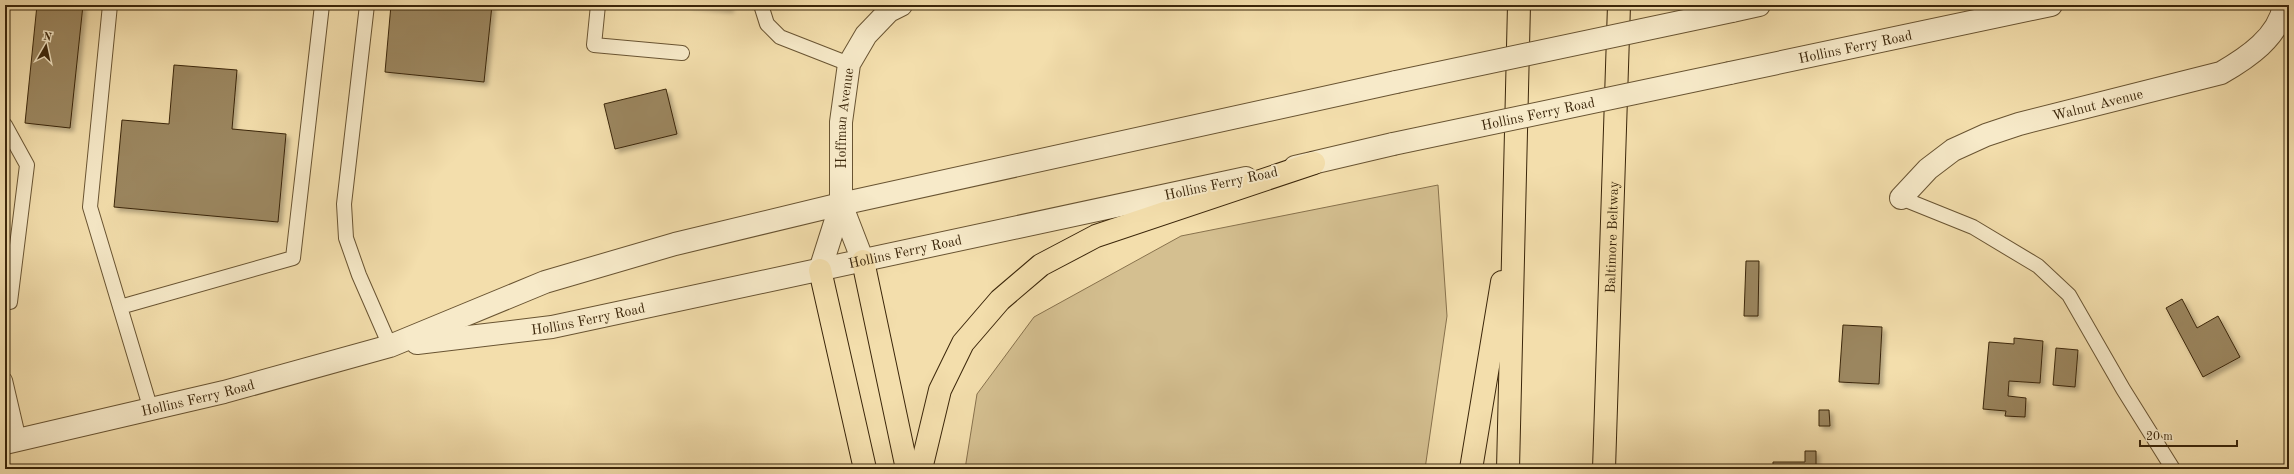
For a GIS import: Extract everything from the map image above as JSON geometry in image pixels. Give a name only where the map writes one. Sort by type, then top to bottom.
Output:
[{"type":"highway","points":[[1508,469],[1520,5]]},
{"type":"highway","name":"Baltimore Beltway","points":[[1604,469],[1619,5]]},
{"type":"highway","points":[[921,469],[940,390],[963,343],[1000,300],[1041,265],[1096,236],[1314,163]]},
{"type":"highway","points":[[1471,469],[1516,196]]},
{"type":"highway","points":[[863,261],[907,469]]},
{"type":"highway","points":[[820,270],[866,469]]},
{"type":"street","name":"Hoffman Avenue","points":[[841,204],[841,122],[849,64],[866,35],[889,11],[901,5]]},
{"type":"street","name":"Hollins Ferry Road","points":[[12,442],[224,392],[390,346],[545,282],[675,244],[841,204],[1396,82],[1758,5]]},
{"type":"street","name":"Hollins Ferry Road","points":[[390,346],[552,327],[1314,163],[1393,144],[2051,5]]},
{"type":"street","name":"Walnut Avenue","points":[[1901,198],[1928,170],[1953,150],[1986,135],[2020,124],[2221,73],[2243,60],[2271,34],[2284,5]]},
{"type":"street","points":[[841,204],[863,261]]},
{"type":"street","points":[[820,270],[841,204]]},
{"type":"lane","points":[[110,5],[90,207],[150,410]]},
{"type":"lane","points":[[120,307],[293,258],[322,5]]},
{"type":"lane","points":[[367,5],[344,204],[346,231],[359,276],[390,346]]},
{"type":"lane","points":[[598,5],[594,45],[682,54]]},
{"type":"lane","points":[[761,5],[767,24],[780,37],[849,64]]},
{"type":"lane","points":[[5,124],[27,165],[10,302],[5,303]]},
{"type":"lane","points":[[1901,198],[1973,227],[2038,266],[2069,294],[2123,389],[2173,469]]},
{"type":"lane","points":[[5,380],[12,442]]},
{"type":"shaded area","points":[[1438,185],[1447,316],[1425,469],[965,469],[977,394],[1034,317],[1181,236]]},
{"type":"building","points":[[37,5],[83,5],[70,128],[25,123]]},
{"type":"building","points":[[391,5],[492,5],[484,82],[385,72]]},
{"type":"building","points":[[689,5],[730,5],[730,9]]},
{"type":"building","points":[[174,65],[237,70],[232,129],[286,134],[278,222],[114,207],[122,120],[169,124]]},
{"type":"building","points":[[666,89],[677,134],[615,149],[604,104]]},
{"type":"building","points":[[1746,261],[1759,261],[1758,316],[1744,316]]},
{"type":"building","points":[[2182,299],[2197,328],[2218,316],[2240,357],[2203,377],[2166,308]]},
{"type":"building","points":[[1843,325],[1882,327],[1879,384],[1839,382]]},
{"type":"building","points":[[2014,338],[2043,341],[2040,383],[2009,381],[2008,396],[2026,398],[2025,417],[2005,416],[2006,411],[1983,409],[1989,342],[2014,344]]},
{"type":"building","points":[[2056,348],[2078,350],[2075,387],[2053,385]]},
{"type":"building","points":[[1819,410],[1829,410],[1830,426],[1819,426]]},
{"type":"building","points":[[1805,451],[1816,451],[1816,469],[1773,469],[1773,462],[1805,462]]}]
